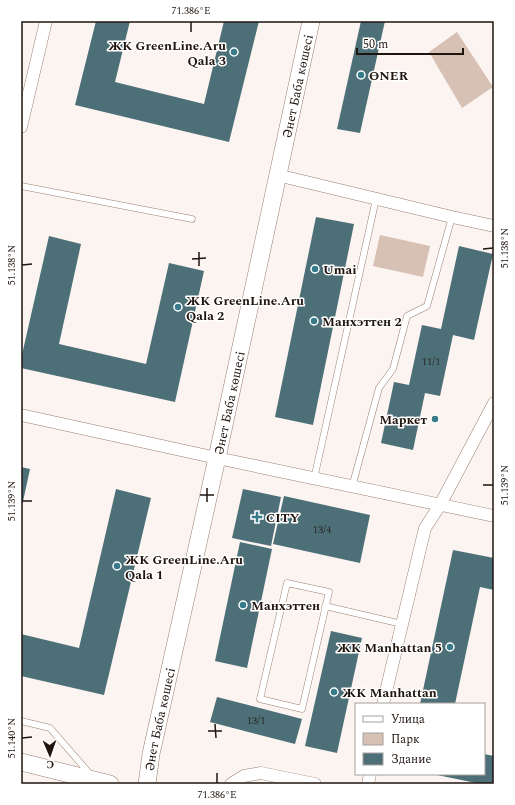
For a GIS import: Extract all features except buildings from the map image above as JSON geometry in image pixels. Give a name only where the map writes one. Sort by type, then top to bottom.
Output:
[{"type":"street","points":[[21,127],[46,21]]},
{"type":"street","name":"Әнет Баба көшесі","points":[[147,784],[151,754],[217,458],[311,21]]},
{"type":"street","points":[[277,175],[494,226]]},
{"type":"street","points":[[383,703],[425,528],[440,505],[494,403]]},
{"type":"street","points":[[21,415],[352,487],[494,516]]},
{"type":"street","points":[[21,762],[102,782]]},
{"type":"street","points":[[231,784],[244,776],[261,773],[315,784]]},
{"type":"lane","points":[[21,186],[192,219]]},
{"type":"lane","points":[[314,478],[376,199]]},
{"type":"lane","points":[[352,487],[379,388],[393,369],[407,316],[427,306],[452,217]]},
{"type":"lane","points":[[287,583],[328,592],[326,606],[302,709],[260,699],[287,583]]},
{"type":"lane","points":[[326,606],[402,624]]},
{"type":"lane","points":[[21,721],[50,728],[102,782]]},
{"type":"green space","points":[[457,32],[493,87],[462,108],[429,52]]},
{"type":"green space","points":[[380,235],[430,246],[423,277],[373,266]]},
{"type":"place","name":"ЖК GreenLine.Aru Qala 3","points":[[234,52]]},
{"type":"place","name":"ӨNER","points":[[361,75]]},
{"type":"place","name":"Umai","points":[[315,269]]},
{"type":"place","name":"ЖК GreenLine.Aru Qala 2","points":[[178,307]]},
{"type":"place","name":"Манхэттен 2","points":[[314,321]]},
{"type":"place","name":"Маркет","points":[[435,419]]},
{"type":"place","name":"CITY","points":[[257,517]]},
{"type":"place","name":"ЖК GreenLine.Aru Qala 1","points":[[117,566]]},
{"type":"place","name":"Манхэттен","points":[[243,605]]},
{"type":"place","name":"ЖК Manhattan 5","points":[[450,647]]},
{"type":"place","name":"ЖК Manhattan","points":[[334,692]]}]
